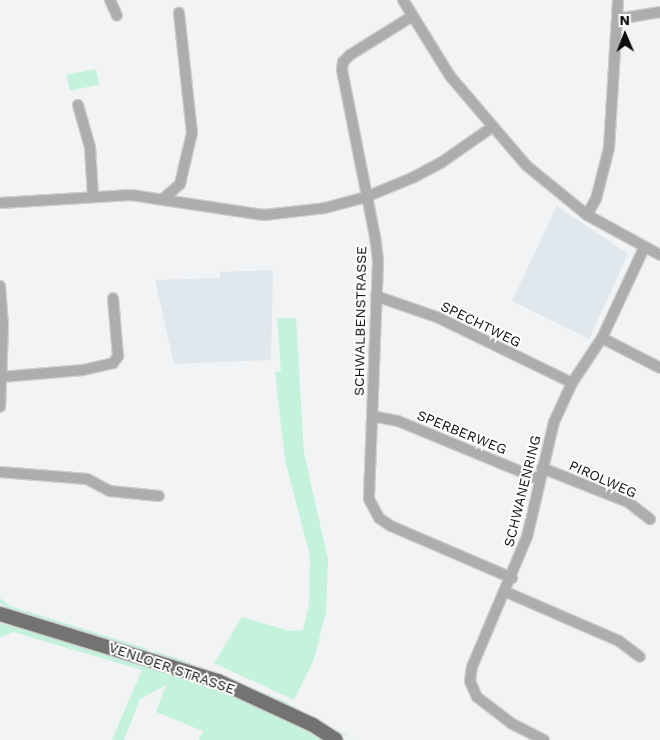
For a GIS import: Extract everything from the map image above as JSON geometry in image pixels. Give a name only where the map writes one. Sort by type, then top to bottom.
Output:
[{"type":"main road","name":"VENLOER STRASSE","points":[[0,614],[218,681],[313,725],[336,740]]},
{"type":"street","points":[[110,0],[117,16]]},
{"type":"street","points":[[403,0],[450,76],[491,128],[526,166],[587,215],[644,248],[660,255]]},
{"type":"street","points":[[587,215],[596,199],[609,148],[618,0]]},
{"type":"street","points":[[617,19],[660,12]]},
{"type":"street","points":[[164,198],[180,184],[192,133],[180,13]]},
{"type":"street","name":"SCHWALBENSTRASSE","points":[[412,17],[343,62],[366,197],[375,236],[376,296],[370,499],[380,518],[391,526],[512,578]]},
{"type":"street","points":[[78,105],[90,147],[93,196]]},
{"type":"street","points":[[0,202],[93,196],[164,198],[264,215],[325,208],[366,197],[442,162],[491,128]]},
{"type":"street","name":"SCHWANENRING","points":[[544,740],[484,704],[472,691],[472,667],[512,578],[527,537],[554,422],[572,383],[602,338],[644,248]]},
{"type":"street","points":[[0,286],[0,407]]},
{"type":"street","name":"SPECHTWEG","points":[[376,296],[439,318],[572,383]]},
{"type":"street","points":[[1,377],[83,370],[113,363],[118,356],[113,298]]},
{"type":"street","points":[[602,338],[660,368]]},
{"type":"street","name":"SPERBERWEG","points":[[372,416],[398,421],[540,479]]},
{"type":"street","name":"PIROLWEG","points":[[542,468],[628,502],[650,519]]},
{"type":"street","points":[[0,472],[87,479],[98,487],[159,496]]},
{"type":"street","points":[[506,592],[619,641],[640,657]]},
{"type":"shaded area","points":[[557,206],[628,254],[589,339],[512,301]]},
{"type":"shaded area","points":[[273,270],[271,360],[174,364],[155,280],[220,278],[220,272]]},
{"type":"green space","points":[[96,69],[99,85],[70,90],[67,75]]},
{"type":"green space","points":[[277,318],[296,318],[304,453],[328,559],[326,612],[314,659],[294,700],[214,663],[242,617],[289,631],[303,630],[309,604],[310,556],[285,460],[275,372],[281,371]]},
{"type":"green space","points":[[0,598],[10,606],[148,649],[146,652],[12,610],[0,603]]},
{"type":"green space","points":[[0,623],[202,682],[293,723],[323,740],[199,740],[203,731],[156,712],[166,685],[140,699],[124,740],[112,740],[142,670],[13,632],[0,638]]},
{"type":"green space","points":[[154,651],[191,663],[190,666],[153,654]]},
{"type":"green space","points":[[199,666],[282,700],[355,740],[199,669]]}]
